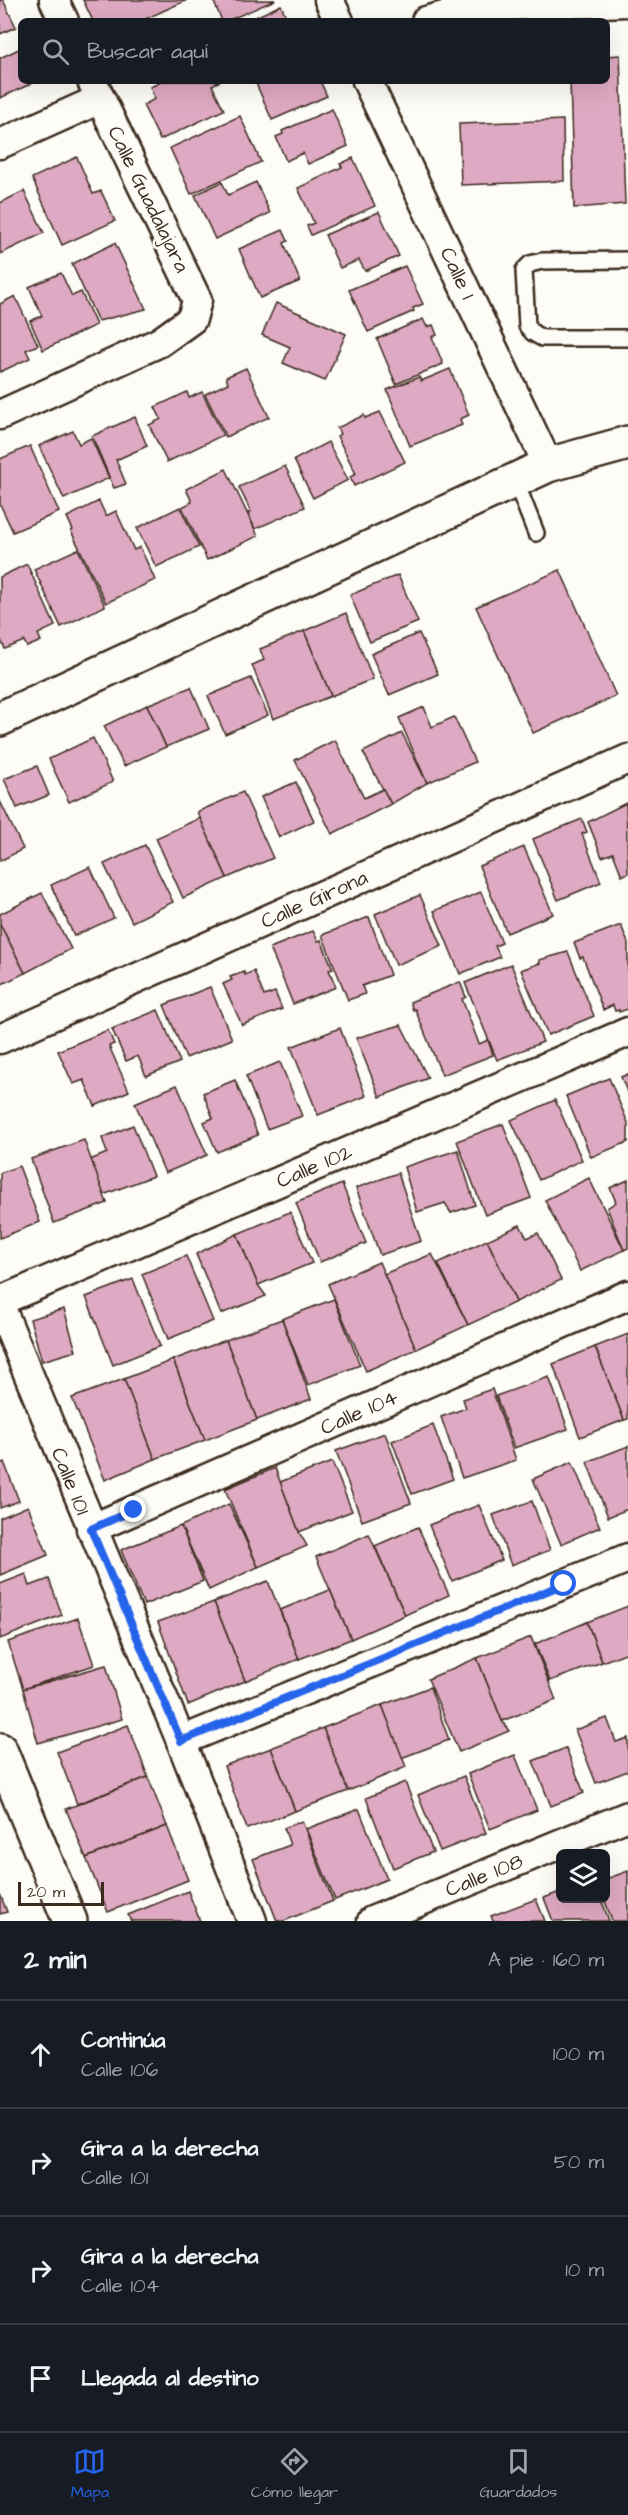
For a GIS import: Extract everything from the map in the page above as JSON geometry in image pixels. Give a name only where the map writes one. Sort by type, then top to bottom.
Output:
[{"type":"street","points":[[54,0],[63,18]]},
{"type":"street","points":[[329,0],[338,18]]},
{"type":"street","points":[[436,18],[488,7],[628,2]]},
{"type":"street","name":"Calle 1","points":[[368,84],[548,465]]},
{"type":"street","points":[[0,144],[96,90]]},
{"type":"street","name":"Calle Guadalajara","points":[[0,416],[160,342],[192,319],[197,300],[96,90]]},
{"type":"street","points":[[0,719],[548,465],[628,443]]},
{"type":"street","name":"Calle Girona","points":[[0,1039],[628,759]]},
{"type":"street","name":"Calle 102","points":[[0,1301],[628,1032]]},
{"type":"street","name":"Calle 104","points":[[91,1529],[628,1295]]},
{"type":"street","name":"Calle 101","points":[[0,1306],[181,1741],[252,1921]]},
{"type":"street","points":[[181,1741],[628,1558]]},
{"type":"street","points":[[0,1750],[70,1921]]},
{"type":"street","name":"Calle 108","points":[[372,1921],[628,1816]]},
{"type":"lane","points":[[628,260],[542,261],[530,264],[524,270],[527,326],[533,333],[542,338],[628,338]]},
{"type":"lane","points":[[515,480],[536,533]]},
{"type":"building","points":[[0,0],[3,0],[16,27],[0,34]]},
{"type":"building","points":[[83,0],[187,0],[148,18],[92,18]]},
{"type":"building","points":[[213,0],[275,0],[234,18],[221,18]]},
{"type":"building","points":[[281,5],[287,18],[253,18]]},
{"type":"building","points":[[18,49],[18,84],[30,84],[0,98],[0,58]]},
{"type":"building","points":[[620,55],[625,204],[574,208],[570,84],[610,84],[610,56]]},
{"type":"building","points":[[157,84],[214,84],[212,85],[224,110],[160,140],[143,105],[155,99],[150,87]]},
{"type":"building","points":[[256,84],[321,84],[327,96],[272,120]]},
{"type":"building","points":[[332,109],[348,146],[308,164],[303,153],[286,161],[276,137],[283,134],[282,131]]},
{"type":"building","points":[[240,116],[261,162],[191,194],[170,148]]},
{"type":"building","points":[[563,120],[564,181],[461,185],[459,124]]},
{"type":"building","points":[[77,157],[93,194],[101,191],[115,221],[62,245],[32,178]]},
{"type":"building","points":[[353,158],[375,206],[311,235],[307,226],[314,223],[298,188],[342,167],[340,164]]},
{"type":"building","points":[[222,182],[228,195],[256,182],[270,213],[215,239],[195,195]]},
{"type":"building","points":[[24,191],[44,233],[0,254],[0,203]]},
{"type":"building","points":[[379,212],[399,256],[365,271],[359,260],[340,268],[325,235]]},
{"type":"building","points":[[283,230],[288,241],[284,243],[300,281],[260,298],[239,249]]},
{"type":"building","points":[[115,243],[146,309],[98,321],[72,264]]},
{"type":"building","points":[[405,266],[423,304],[413,308],[414,311],[368,332],[349,290]]},
{"type":"building","points":[[61,273],[72,296],[81,292],[96,325],[43,350],[30,321],[42,316],[29,287]]},
{"type":"building","points":[[15,296],[38,345],[26,350],[30,358],[0,372],[0,304]]},
{"type":"building","points":[[276,303],[346,334],[325,381],[283,363],[290,347],[262,335]]},
{"type":"building","points":[[423,319],[427,327],[433,325],[437,335],[432,337],[443,364],[396,384],[377,339]]},
{"type":"building","points":[[246,368],[269,417],[226,437],[205,394],[228,383],[226,377]]},
{"type":"building","points":[[450,369],[469,415],[460,419],[462,425],[410,446],[387,390],[419,377],[421,381]]},
{"type":"building","points":[[187,392],[189,398],[202,392],[223,435],[167,462],[149,425],[161,419],[155,407]]},
{"type":"building","points":[[380,412],[405,462],[354,486],[350,477],[356,474],[337,436],[340,434],[337,428],[364,415],[365,418]]},
{"type":"building","points":[[135,417],[147,446],[116,460],[126,484],[114,488],[92,436]]},
{"type":"building","points":[[73,431],[79,444],[91,438],[109,478],[64,499],[39,446]]},
{"type":"building","points":[[328,442],[348,480],[313,498],[294,460]]},
{"type":"building","points":[[30,446],[59,512],[13,532],[0,504],[0,459]]},
{"type":"building","points":[[285,466],[305,507],[255,529],[248,513],[251,512],[239,487]]},
{"type":"building","points":[[226,469],[258,536],[207,560],[182,507],[192,502],[186,489]]},
{"type":"building","points":[[99,501],[106,516],[116,511],[134,550],[140,547],[155,580],[106,603],[71,531],[73,530],[67,517]]},
{"type":"building","points":[[180,507],[199,547],[156,567],[137,528]]},
{"type":"building","points":[[78,549],[105,606],[61,627],[34,569]]},
{"type":"building","points":[[27,564],[55,626],[38,634],[41,641],[27,647],[24,641],[5,649],[0,638],[0,577]]},
{"type":"building","points":[[560,570],[616,696],[533,733],[476,607]]},
{"type":"building","points":[[398,575],[418,622],[370,642],[350,595]]},
{"type":"building","points":[[346,613],[373,679],[331,696],[304,631]]},
{"type":"building","points":[[304,631],[331,696],[273,719],[252,665],[264,660],[260,649]]},
{"type":"building","points":[[419,633],[438,674],[389,695],[371,654]]},
{"type":"building","points":[[251,678],[268,715],[225,734],[208,696]]},
{"type":"building","points":[[191,687],[209,729],[166,747],[147,705]]},
{"type":"building","points":[[147,705],[166,747],[124,766],[104,726]]},
{"type":"building","points":[[424,707],[432,727],[454,717],[475,762],[427,783],[399,718]]},
{"type":"building","points":[[402,733],[427,783],[391,804],[363,752]]},
{"type":"building","points":[[93,738],[113,782],[69,802],[49,759]]},
{"type":"building","points":[[335,740],[364,798],[383,789],[391,804],[332,834],[295,760]]},
{"type":"building","points":[[37,766],[49,795],[17,808],[4,779]]},
{"type":"building","points":[[296,782],[314,821],[279,837],[261,797]]},
{"type":"building","points":[[243,792],[273,858],[227,878],[197,812]]},
{"type":"building","points":[[0,801],[23,849],[0,861]]},
{"type":"building","points":[[626,803],[628,873],[622,876],[613,853],[602,857],[588,822]]},
{"type":"building","points":[[200,818],[227,878],[183,898],[156,838]]},
{"type":"building","points":[[582,819],[587,832],[582,834],[601,882],[558,900],[533,839]]},
{"type":"building","points":[[145,845],[173,902],[132,922],[104,864]]},
{"type":"building","points":[[524,847],[553,914],[507,933],[479,866]]},
{"type":"building","points":[[90,867],[114,918],[74,936],[51,885]]},
{"type":"building","points":[[481,892],[502,943],[495,946],[500,957],[460,974],[434,911]]},
{"type":"building","points":[[42,893],[71,949],[25,973],[0,924],[0,914]]},
{"type":"building","points":[[420,895],[442,946],[396,965],[375,914]]},
{"type":"building","points":[[369,917],[390,975],[362,986],[365,994],[348,1000],[322,935]]},
{"type":"building","points":[[0,924],[25,973],[0,985]]},
{"type":"building","points":[[621,925],[628,943],[628,1009],[619,1012],[619,1010],[615,1011],[613,1005],[603,1010],[583,957],[580,958],[574,943]]},
{"type":"building","points":[[313,931],[318,941],[321,940],[333,969],[329,970],[336,987],[293,1004],[270,948]]},
{"type":"building","points":[[568,952],[594,1016],[548,1035],[521,970],[540,963],[539,960]]},
{"type":"building","points":[[511,964],[543,1042],[497,1060],[465,983]]},
{"type":"building","points":[[254,971],[264,996],[275,992],[282,1009],[242,1025],[223,984],[232,980],[230,977]]},
{"type":"building","points":[[460,982],[466,997],[462,999],[479,1044],[488,1040],[493,1055],[442,1075],[410,1002]]},
{"type":"building","points":[[210,987],[232,1039],[186,1058],[164,1005]]},
{"type":"building","points":[[158,1010],[180,1062],[146,1076],[138,1056],[126,1061],[112,1029]]},
{"type":"building","points":[[401,1025],[428,1078],[380,1097],[356,1038]]},
{"type":"building","points":[[340,1028],[366,1096],[318,1115],[291,1047]]},
{"type":"building","points":[[108,1030],[114,1044],[109,1046],[129,1091],[95,1106],[84,1080],[73,1084],[58,1051]]},
{"type":"building","points":[[280,1062],[302,1116],[267,1129],[246,1076]]},
{"type":"building","points":[[628,1074],[628,1094],[621,1077]]},
{"type":"building","points":[[609,1078],[628,1123],[628,1142],[591,1157],[566,1096]]},
{"type":"building","points":[[235,1080],[258,1135],[217,1152],[204,1122],[213,1118],[203,1093]]},
{"type":"building","points":[[177,1085],[207,1155],[165,1173],[135,1103]]},
{"type":"building","points":[[555,1100],[582,1160],[539,1180],[511,1120]]},
{"type":"building","points":[[503,1124],[531,1198],[485,1215],[457,1141]]},
{"type":"building","points":[[133,1125],[153,1176],[103,1195],[90,1160],[107,1153],[102,1138]]},
{"type":"building","points":[[84,1140],[107,1203],[54,1223],[31,1159]]},
{"type":"building","points":[[458,1150],[475,1205],[451,1213],[445,1203],[417,1212],[404,1167]]},
{"type":"building","points":[[19,1166],[40,1222],[0,1238],[0,1173]]},
{"type":"building","points":[[398,1173],[421,1241],[380,1255],[356,1188]]},
{"type":"building","points":[[589,1178],[624,1250],[580,1271],[545,1200]]},
{"type":"building","points":[[628,1180],[628,1248],[624,1250],[607,1208],[616,1202],[610,1188]]},
{"type":"building","points":[[342,1184],[366,1243],[320,1262],[296,1203]]},
{"type":"building","points":[[290,1212],[312,1263],[258,1285],[237,1234]]},
{"type":"building","points":[[520,1225],[527,1238],[538,1233],[561,1280],[516,1302],[487,1240]]},
{"type":"building","points":[[237,1234],[258,1285],[266,1296],[221,1314],[196,1254]]},
{"type":"building","points":[[487,1240],[516,1302],[468,1325],[438,1263]]},
{"type":"building","points":[[432,1254],[468,1325],[416,1349],[384,1274]]},
{"type":"building","points":[[186,1256],[213,1321],[168,1339],[142,1274]]},
{"type":"building","points":[[379,1262],[416,1349],[366,1371],[328,1284]]},
{"type":"building","points":[[133,1279],[160,1346],[113,1365],[86,1297]]},
{"type":"building","points":[[334,1299],[360,1365],[308,1385],[282,1319]]},
{"type":"building","points":[[64,1309],[76,1351],[42,1361],[30,1319]]},
{"type":"building","points":[[282,1319],[311,1399],[257,1420],[226,1340]]},
{"type":"building","points":[[628,1334],[628,1419],[624,1420],[595,1347]]},
{"type":"building","points":[[226,1340],[257,1420],[205,1440],[173,1360]]},
{"type":"building","points":[[595,1347],[624,1420],[580,1437],[553,1364]]},
{"type":"building","points":[[173,1360],[205,1440],[155,1459],[124,1379]]},
{"type":"building","points":[[549,1377],[568,1429],[514,1448],[496,1396]]},
{"type":"building","points":[[124,1379],[155,1459],[105,1480],[72,1398]]},
{"type":"building","points":[[492,1389],[516,1460],[462,1478],[441,1417],[466,1408],[463,1399]]},
{"type":"building","points":[[433,1425],[453,1479],[412,1494],[392,1441]]},
{"type":"building","points":[[385,1433],[411,1503],[362,1521],[336,1451]]},
{"type":"building","points":[[628,1446],[628,1509],[608,1517],[587,1462]]},
{"type":"building","points":[[4,1462],[19,1501],[0,1508],[0,1464]]},
{"type":"building","points":[[332,1462],[352,1511],[299,1532],[280,1482]]},
{"type":"building","points":[[572,1462],[600,1527],[561,1544],[533,1479]]},
{"type":"building","points":[[275,1468],[299,1532],[307,1546],[258,1567],[225,1489]]},
{"type":"building","points":[[532,1501],[550,1550],[511,1565],[493,1515]]},
{"type":"building","points":[[229,1504],[258,1567],[209,1590],[181,1526]]},
{"type":"building","points":[[479,1505],[502,1560],[452,1581],[429,1525]]},
{"type":"building","points":[[28,1506],[48,1555],[0,1575],[0,1518]]},
{"type":"building","points":[[181,1526],[203,1581],[144,1605],[121,1550]]},
{"type":"building","points":[[418,1527],[449,1595],[405,1615],[375,1546]]},
{"type":"building","points":[[369,1534],[405,1615],[351,1639],[316,1557]]},
{"type":"building","points":[[26,1574],[30,1586],[49,1579],[62,1615],[0,1639],[0,1584]]},
{"type":"building","points":[[268,1581],[299,1659],[245,1681],[214,1602]]},
{"type":"building","points":[[330,1590],[351,1639],[299,1659],[280,1610]]},
{"type":"building","points":[[214,1602],[245,1681],[188,1705],[158,1622]]},
{"type":"building","points":[[628,1606],[628,1652],[602,1662],[587,1622]]},
{"type":"building","points":[[78,1618],[94,1665],[23,1689],[8,1642]]},
{"type":"building","points":[[587,1622],[602,1662],[550,1681],[535,1644]]},
{"type":"building","points":[[531,1637],[556,1700],[502,1721],[477,1658]]},
{"type":"building","points":[[477,1658],[502,1721],[509,1731],[459,1752],[428,1679]]},
{"type":"building","points":[[106,1665],[122,1719],[38,1743],[23,1689]]},
{"type":"building","points":[[430,1687],[449,1740],[401,1758],[382,1705]]},
{"type":"building","points":[[382,1705],[406,1767],[348,1791],[323,1728]]},
{"type":"building","points":[[607,1718],[616,1742],[628,1738],[628,1771],[596,1783],[575,1730]]},
{"type":"building","points":[[128,1725],[148,1777],[77,1804],[57,1752]]},
{"type":"building","points":[[323,1728],[348,1791],[295,1811],[271,1748]]},
{"type":"building","points":[[271,1748],[295,1811],[247,1829],[224,1766]]},
{"type":"building","points":[[566,1748],[584,1793],[551,1806],[533,1761]]},
{"type":"building","points":[[515,1755],[537,1810],[490,1829],[468,1774]]},
{"type":"building","points":[[464,1776],[486,1833],[440,1851],[418,1795]]},
{"type":"building","points":[[148,1777],[167,1826],[86,1858],[66,1809]]},
{"type":"building","points":[[405,1782],[433,1852],[393,1868],[366,1798]]},
{"type":"building","points":[[359,1809],[387,1879],[335,1900],[306,1829]]},
{"type":"building","points":[[302,1821],[333,1901],[284,1921],[277,1921],[253,1859],[290,1845],[284,1828]]},
{"type":"building","points":[[167,1826],[188,1880],[108,1912],[86,1858]]},
{"type":"building","points":[[628,1871],[628,1921],[612,1921],[606,1903],[610,1903],[610,1878]]},
{"type":"building","points":[[188,1891],[200,1921],[131,1921],[128,1915]]},
{"type":"building","points":[[0,1894],[7,1912],[0,1914]]},
{"type":"building","points":[[556,1894],[556,1903],[603,1903],[609,1921],[553,1921],[544,1898]]},
{"type":"building","points":[[536,1899],[545,1921],[493,1921],[491,1916]]},
{"type":"route","points":[[134,1510],[91,1529],[181,1741],[564,1584]]}]
